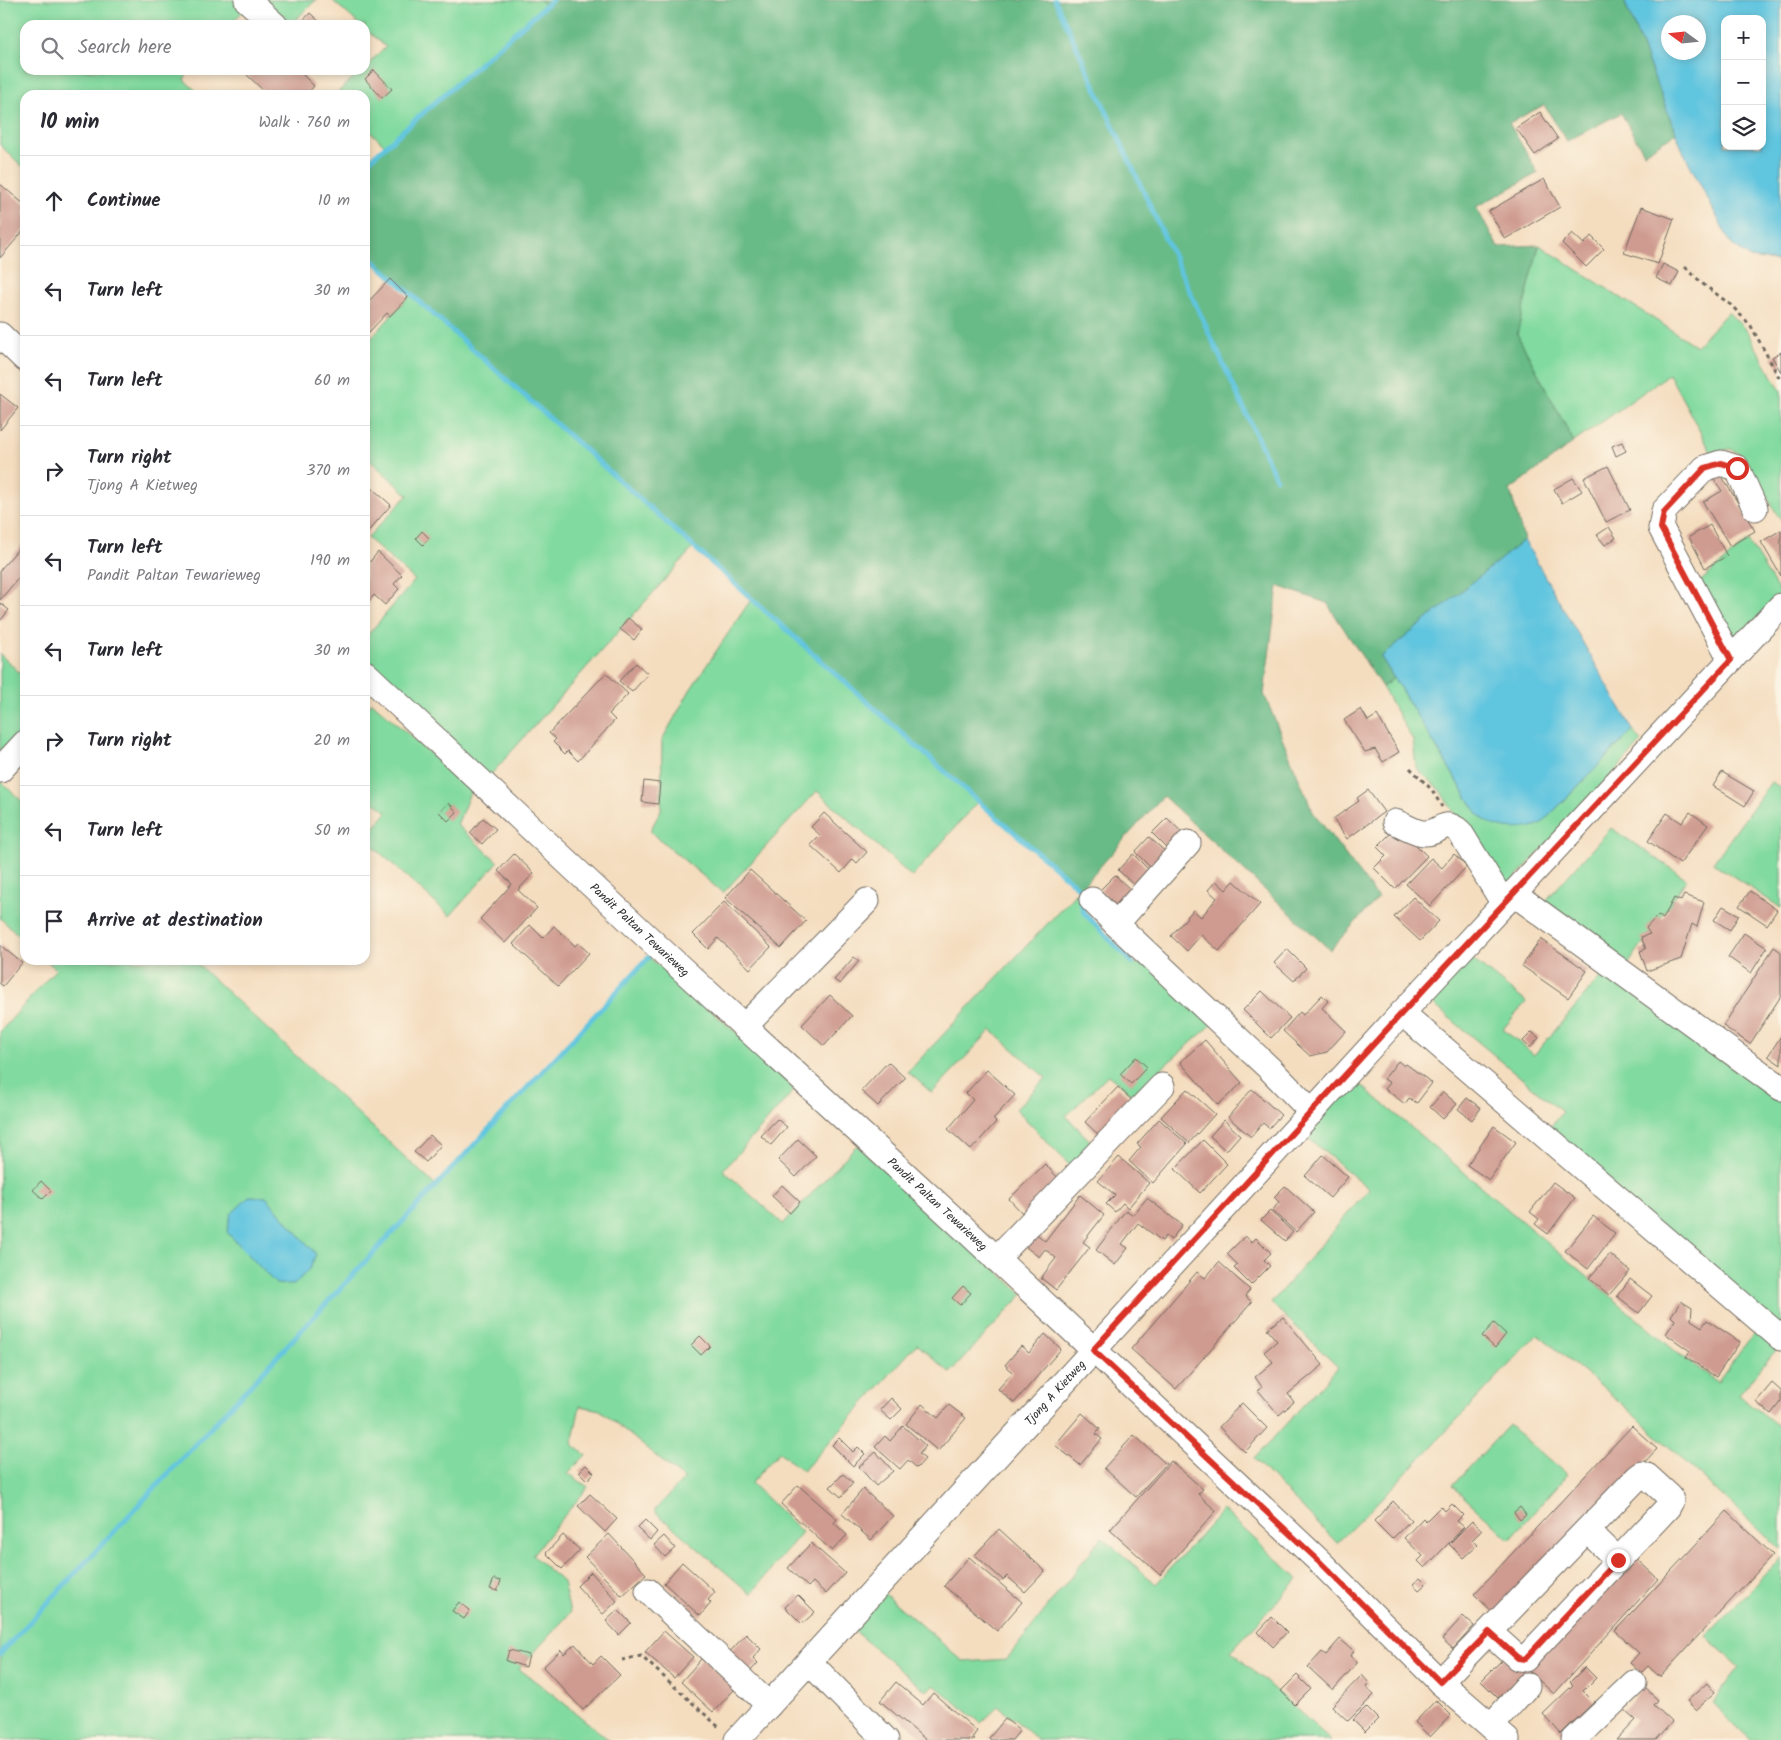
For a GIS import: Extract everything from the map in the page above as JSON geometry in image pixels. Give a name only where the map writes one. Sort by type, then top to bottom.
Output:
[{"type":"street","points":[[247,0],[269,20]]},
{"type":"street","points":[[0,336],[20,354]]},
{"type":"street","points":[[1731,660],[1661,528],[1664,512],[1681,492],[1705,468],[1721,463],[1737,468],[1755,508]]},
{"type":"street","name":"Tjong A Kietweg","points":[[731,1737],[769,1705],[809,1662],[1402,1013],[1781,606]]},
{"type":"street","name":"Pandit Paltan Tewarieweg","points":[[370,677],[1318,1560],[1440,1682],[1499,1733]]},
{"type":"street","points":[[0,770],[20,748]]},
{"type":"street","points":[[1395,822],[1422,834],[1431,833],[1447,825],[1454,826],[1509,899],[1781,1088]]},
{"type":"street","points":[[1116,924],[1188,842]]},
{"type":"street","points":[[1092,900],[1270,1069],[1312,1112]]},
{"type":"street","points":[[744,1026],[867,901]]},
{"type":"street","points":[[1402,1013],[1781,1338]]},
{"type":"street","points":[[996,1259],[1162,1086]]},
{"type":"street","points":[[1440,1682],[1642,1474],[1647,1476],[1670,1497],[1671,1501],[1668,1507],[1525,1659],[1518,1658],[1489,1632]]},
{"type":"street","points":[[1587,1530],[1618,1560]]},
{"type":"street","points":[[648,1591],[769,1705]]},
{"type":"street","points":[[809,1662],[886,1740]]},
{"type":"street","points":[[1574,1740],[1634,1683]]},
{"type":"street","points":[[1499,1733],[1527,1686]]},
{"type":"path","points":[[1685,266],[1703,284],[1731,305],[1751,326],[1781,381]]},
{"type":"path","points":[[1410,768],[1432,790],[1454,826]]},
{"type":"path","points":[[622,1660],[641,1656],[731,1737]]},
{"type":"green space","points":[[0,0],[237,0],[246,8],[235,20],[20,20],[20,75],[186,75],[184,80],[195,90],[20,90],[20,164],[0,145]]},
{"type":"green space","points":[[260,0],[316,0],[295,20],[282,20]]},
{"type":"green space","points":[[332,0],[540,0],[546,5],[386,146],[370,132],[370,90],[340,90],[356,75],[370,75],[370,62],[386,47],[370,33],[370,20],[354,20]]},
{"type":"green space","points":[[540,0],[1624,0],[1676,133],[1644,153],[1621,113],[1567,141],[1544,105],[1509,123],[1538,173],[1476,207],[1498,247],[1539,245],[1517,334],[1574,442],[1510,490],[1524,540],[1381,657],[1394,678],[1382,687],[1327,603],[1278,586],[1264,694],[1313,812],[1378,898],[1330,950],[1163,796],[1080,889],[978,801],[370,257],[370,160],[545,6]]},
{"type":"green space","points":[[1539,245],[1696,346],[1728,312],[1746,330],[1781,391],[1781,521],[1743,456],[1731,449],[1711,452],[1669,374],[1574,442],[1517,334]]},
{"type":"green space","points":[[411,294],[694,547],[487,779],[370,670],[370,632],[415,580],[370,541],[370,535],[408,495],[370,461],[370,339]]},
{"type":"green space","points":[[1748,541],[1781,595],[1731,645],[1696,585]]},
{"type":"green space","points":[[752,598],[978,801],[912,877],[817,791],[723,893],[650,831],[661,810],[662,740],[690,690]]},
{"type":"green space","points":[[0,654],[20,673],[20,735],[0,757]]},
{"type":"green space","points":[[1394,678],[1472,805],[1541,824],[1633,730],[1642,742],[1504,890],[1439,789],[1416,768],[1413,740],[1382,687]]},
{"type":"green space","points":[[372,702],[471,790],[457,825],[498,862],[450,916],[370,844],[370,833],[387,812],[370,798],[370,705]]},
{"type":"green space","points":[[0,781],[20,799],[20,936],[0,918]]},
{"type":"green space","points":[[1771,782],[1781,788],[1781,908],[1713,863]]},
{"type":"green space","points":[[1611,828],[1687,879],[1625,969],[1541,906]]},
{"type":"green space","points":[[1080,889],[1084,913],[1133,963],[1151,966],[1215,1022],[1132,1094],[1108,1075],[1066,1116],[1095,1146],[1074,1170],[1016,1109],[1046,1078],[991,1030],[932,1093],[908,1072]]},
{"type":"green space","points":[[1467,955],[1526,1002],[1503,1029],[1534,1055],[1604,973],[1781,1098],[1781,1332],[1547,1131],[1562,1112],[1427,999]]},
{"type":"green space","points":[[649,957],[798,1086],[723,1170],[783,1224],[857,1145],[1023,1294],[950,1373],[917,1344],[803,1471],[779,1452],[751,1483],[802,1532],[751,1594],[654,1511],[684,1479],[600,1410],[580,1406],[572,1444],[586,1455],[568,1473],[588,1487],[532,1555],[563,1582],[570,1613],[519,1669],[609,1740],[0,1740],[0,1032],[56,969],[52,965],[198,965],[436,1186]]},
{"type":"green space","points":[[1355,1080],[1680,1355],[1718,1382],[1759,1326],[1780,1345],[1739,1395],[1781,1428],[1781,1550],[1626,1407],[1538,1334],[1419,1460],[1337,1543],[1254,1459],[1338,1367],[1271,1303],[1369,1189],[1305,1136]]},
{"type":"green space","points":[[1509,1425],[1567,1475],[1510,1539],[1452,1486]]},
{"type":"green space","points":[[1223,1510],[1298,1579],[1231,1651],[1331,1740],[1038,1740],[999,1706],[981,1723],[934,1685],[926,1691],[848,1626],[880,1590],[964,1662],[1007,1659],[1102,1537],[1156,1584]]},
{"type":"green space","points":[[1781,1557],[1781,1740],[1751,1740],[1712,1703],[1740,1667],[1706,1637]]},
{"type":"water","points":[[1624,0],[1781,0],[1781,262],[1750,258],[1731,244],[1683,151]]},
{"type":"water","points":[[1524,540],[1633,730],[1541,824],[1519,829],[1495,825],[1478,814],[1381,657]]},
{"type":"water","points":[[250,1196],[266,1197],[316,1254],[310,1268],[294,1285],[276,1284],[227,1232],[231,1214]]},
{"type":"building","points":[[310,13],[318,20],[304,20]]},
{"type":"building","points":[[374,70],[392,89],[382,98],[365,79]]},
{"type":"building","points":[[247,75],[303,75],[314,86],[310,90],[263,90]]},
{"type":"building","points":[[1540,112],[1558,139],[1535,155],[1516,128]]},
{"type":"building","points":[[1544,179],[1560,207],[1505,239],[1489,211]]},
{"type":"building","points":[[0,184],[20,201],[20,235],[0,258]]},
{"type":"building","points":[[1641,207],[1674,219],[1658,264],[1624,253]]},
{"type":"building","points":[[1572,233],[1584,244],[1591,236],[1604,249],[1586,267],[1562,243]]},
{"type":"building","points":[[1663,264],[1679,272],[1672,286],[1656,278]]},
{"type":"building","points":[[390,279],[408,297],[390,316],[387,313],[370,331],[370,300]]},
{"type":"building","points":[[1781,352],[1781,372],[1772,357]]},
{"type":"building","points":[[0,394],[18,408],[0,430]]},
{"type":"building","points":[[1622,442],[1626,451],[1616,456],[1612,446]]},
{"type":"building","points":[[1608,466],[1630,510],[1606,522],[1584,478]]},
{"type":"building","points":[[1721,475],[1755,531],[1730,546],[1703,502],[1722,491],[1714,479]]},
{"type":"building","points":[[1573,478],[1582,491],[1562,503],[1554,489]]},
{"type":"building","points":[[370,486],[391,505],[370,529]]},
{"type":"building","points":[[1710,525],[1727,556],[1705,568],[1689,537]]},
{"type":"building","points":[[1609,527],[1616,538],[1605,545],[1597,535]]},
{"type":"building","points":[[1781,530],[1781,576],[1761,542]]},
{"type":"building","points":[[422,531],[429,538],[423,545],[416,538]]},
{"type":"building","points":[[20,547],[20,576],[0,600],[0,570]]},
{"type":"building","points":[[378,552],[402,575],[394,584],[399,589],[385,605],[374,595],[370,600],[370,562]]},
{"type":"building","points":[[0,603],[9,610],[0,621]]},
{"type":"building","points":[[628,618],[642,629],[634,640],[620,629]]},
{"type":"building","points":[[636,663],[648,674],[632,692],[619,681]]},
{"type":"building","points":[[606,673],[628,694],[609,714],[615,720],[578,761],[568,751],[565,754],[553,742],[556,739],[549,733]]},
{"type":"building","points":[[1361,709],[1368,721],[1377,715],[1399,752],[1383,762],[1375,749],[1365,752],[1344,720]]},
{"type":"building","points":[[1722,772],[1754,791],[1745,806],[1713,786]]},
{"type":"building","points":[[644,781],[660,783],[658,804],[642,802]]},
{"type":"building","points":[[1368,790],[1384,812],[1347,839],[1333,819],[1359,801],[1357,798]]},
{"type":"building","points":[[449,803],[457,812],[448,821],[439,812]]},
{"type":"building","points":[[1690,812],[1708,825],[1680,864],[1648,841],[1667,813],[1682,823]]},
{"type":"building","points":[[824,813],[867,852],[857,863],[853,859],[841,873],[810,845],[820,835],[811,827]]},
{"type":"building","points":[[483,818],[496,829],[482,844],[470,833]]},
{"type":"building","points":[[1167,818],[1186,836],[1171,852],[1152,833]]},
{"type":"building","points":[[1392,832],[1398,839],[1404,833],[1427,856],[1395,889],[1374,868],[1386,856],[1377,847]]},
{"type":"building","points":[[1149,837],[1169,855],[1154,871],[1135,852]]},
{"type":"building","points":[[514,854],[534,873],[518,890],[537,908],[505,943],[480,919],[512,884],[498,871]]},
{"type":"building","points":[[1133,854],[1152,873],[1137,888],[1118,870]]},
{"type":"building","points":[[1454,854],[1467,866],[1430,906],[1406,884],[1431,858],[1442,868]]},
{"type":"building","points":[[750,870],[806,921],[781,948],[725,898]]},
{"type":"building","points":[[1115,875],[1134,893],[1120,909],[1100,890]]},
{"type":"building","points":[[1216,881],[1226,890],[1234,881],[1260,904],[1219,951],[1201,935],[1187,951],[1171,936],[1193,910],[1201,917],[1217,898],[1208,890]]},
{"type":"building","points":[[1750,891],[1777,910],[1767,925],[1739,906]]},
{"type":"building","points":[[1684,895],[1704,902],[1697,927],[1692,924],[1681,959],[1647,971],[1640,951],[1646,949],[1641,937],[1650,934],[1646,928],[1658,915],[1663,919],[1674,898],[1681,901]]},
{"type":"building","points":[[1413,897],[1439,921],[1420,941],[1394,917]]},
{"type":"building","points":[[724,902],[771,947],[750,969],[718,938],[708,949],[693,934]]},
{"type":"building","points":[[1723,906],[1739,915],[1730,930],[1714,920]]},
{"type":"building","points":[[530,925],[543,938],[554,926],[575,946],[578,943],[589,953],[558,986],[513,944]]},
{"type":"building","points":[[1744,933],[1767,948],[1751,973],[1728,957]]},
{"type":"building","points":[[1541,939],[1587,971],[1568,998],[1522,966]]},
{"type":"building","points":[[0,945],[20,961],[20,965],[3,986],[0,984]]},
{"type":"building","points":[[1774,947],[1781,952],[1781,996],[1750,1044],[1723,1026]]},
{"type":"building","points":[[1287,949],[1306,968],[1294,981],[1274,963]]},
{"type":"building","points":[[854,957],[859,961],[840,984],[834,980]]},
{"type":"building","points":[[1262,991],[1290,1018],[1271,1038],[1243,1010]]},
{"type":"building","points":[[830,995],[852,1016],[824,1046],[802,1025]]},
{"type":"building","points":[[1322,995],[1328,1001],[1322,1008],[1346,1031],[1327,1052],[1310,1056],[1283,1031],[1300,1012],[1303,1015]]},
{"type":"building","points":[[1532,1032],[1539,1038],[1530,1048],[1523,1041]]},
{"type":"building","points":[[1781,1036],[1781,1065],[1768,1056]]},
{"type":"building","points":[[1205,1040],[1242,1083],[1218,1105],[1180,1062]]},
{"type":"building","points":[[1136,1057],[1147,1067],[1131,1084],[1120,1074]]},
{"type":"building","points":[[1398,1061],[1404,1066],[1406,1064],[1432,1083],[1417,1103],[1409,1098],[1405,1104],[1385,1089],[1390,1083],[1384,1079]]},
{"type":"building","points":[[888,1062],[905,1078],[878,1106],[861,1091]]},
{"type":"building","points":[[987,1070],[1015,1095],[993,1119],[996,1122],[971,1150],[948,1129],[973,1100],[966,1093]]},
{"type":"building","points":[[1118,1087],[1135,1103],[1103,1139],[1085,1122]]},
{"type":"building","points":[[1187,1089],[1215,1114],[1189,1143],[1161,1117]]},
{"type":"building","points":[[1252,1089],[1281,1115],[1269,1128],[1263,1123],[1251,1137],[1228,1117]]},
{"type":"building","points":[[1443,1092],[1457,1104],[1443,1119],[1430,1107]]},
{"type":"building","points":[[1467,1098],[1481,1108],[1472,1120],[1458,1109]]},
{"type":"building","points":[[777,1119],[787,1127],[771,1145],[761,1136]]},
{"type":"building","points":[[1159,1119],[1187,1144],[1153,1183],[1129,1161],[1141,1147],[1137,1144]]},
{"type":"building","points":[[1224,1120],[1240,1135],[1226,1151],[1210,1136]]},
{"type":"building","points":[[1494,1126],[1516,1142],[1489,1180],[1467,1165]]},
{"type":"building","points":[[430,1135],[441,1145],[426,1162],[414,1152]]},
{"type":"building","points":[[798,1139],[816,1156],[796,1177],[778,1160]]},
{"type":"building","points":[[1203,1140],[1227,1164],[1200,1193],[1175,1169]]},
{"type":"building","points":[[1323,1155],[1348,1177],[1330,1198],[1305,1176]]},
{"type":"building","points":[[1119,1157],[1149,1183],[1128,1208],[1123,1203],[1115,1212],[1106,1204],[1115,1195],[1098,1181]]},
{"type":"building","points":[[1045,1164],[1059,1179],[1025,1216],[1009,1199]]},
{"type":"building","points":[[41,1181],[51,1191],[43,1199],[33,1190]]},
{"type":"building","points":[[1553,1182],[1575,1198],[1548,1234],[1535,1224],[1539,1219],[1530,1212]]},
{"type":"building","points":[[782,1185],[800,1202],[790,1213],[772,1196]]},
{"type":"building","points":[[1285,1186],[1314,1212],[1296,1232],[1272,1211],[1279,1202],[1274,1197]]},
{"type":"building","points":[[1080,1195],[1104,1215],[1083,1242],[1090,1247],[1056,1290],[1041,1278],[1056,1258],[1045,1249],[1039,1257],[1022,1244],[1033,1231],[1045,1241]]},
{"type":"building","points":[[1147,1198],[1182,1225],[1171,1240],[1166,1236],[1162,1241],[1138,1223],[1122,1244],[1128,1248],[1115,1265],[1096,1250],[1126,1210],[1133,1215]]},
{"type":"building","points":[[1270,1211],[1293,1232],[1285,1241],[1261,1220]]},
{"type":"building","points":[[1593,1216],[1615,1233],[1588,1269],[1565,1251]]},
{"type":"building","points":[[1245,1236],[1252,1242],[1256,1238],[1271,1253],[1264,1260],[1270,1266],[1251,1285],[1234,1268],[1238,1265],[1227,1254]]},
{"type":"building","points":[[1610,1254],[1630,1271],[1609,1295],[1589,1278]]},
{"type":"building","points":[[1219,1262],[1250,1290],[1245,1296],[1252,1302],[1176,1389],[1131,1349],[1197,1272],[1205,1278]]},
{"type":"building","points":[[1630,1279],[1652,1296],[1639,1313],[1617,1296]]},
{"type":"building","points":[[963,1286],[971,1293],[960,1305],[952,1298]]},
{"type":"building","points":[[1681,1301],[1692,1308],[1691,1320],[1702,1327],[1707,1320],[1740,1342],[1716,1377],[1686,1357],[1690,1351],[1666,1334],[1675,1320],[1671,1316]]},
{"type":"building","points":[[1283,1317],[1323,1365],[1288,1394],[1294,1402],[1279,1415],[1258,1390],[1262,1387],[1255,1377],[1273,1362],[1264,1352],[1277,1341],[1267,1329]]},
{"type":"building","points":[[1494,1323],[1506,1334],[1495,1348],[1482,1336]]},
{"type":"building","points":[[1045,1334],[1061,1349],[1014,1403],[998,1389],[1013,1372],[1005,1365],[1021,1346],[1029,1353]]},
{"type":"building","points":[[700,1336],[710,1346],[701,1355],[691,1345]]},
{"type":"building","points":[[1772,1383],[1781,1391],[1781,1401],[1771,1414],[1756,1402]]},
{"type":"building","points":[[891,1398],[902,1409],[891,1420],[880,1410]]},
{"type":"building","points":[[1242,1403],[1267,1428],[1245,1452],[1219,1427]]},
{"type":"building","points":[[922,1404],[938,1418],[949,1405],[966,1418],[938,1451],[906,1424]]},
{"type":"building","points":[[1082,1413],[1100,1429],[1096,1434],[1102,1439],[1080,1465],[1055,1445]]},
{"type":"building","points":[[903,1426],[926,1446],[919,1454],[925,1459],[917,1468],[908,1460],[900,1469],[875,1447],[885,1436],[890,1441]]},
{"type":"building","points":[[1632,1426],[1657,1449],[1498,1617],[1474,1594]]},
{"type":"building","points":[[1134,1435],[1166,1464],[1136,1497],[1104,1468]]},
{"type":"building","points":[[839,1438],[853,1452],[858,1447],[865,1454],[853,1466],[832,1445]]},
{"type":"building","points":[[876,1452],[893,1471],[876,1486],[859,1467]]},
{"type":"building","points":[[1171,1461],[1203,1489],[1198,1494],[1216,1511],[1160,1575],[1110,1530]]},
{"type":"building","points":[[586,1465],[594,1473],[587,1480],[579,1472]]},
{"type":"building","points":[[843,1474],[853,1483],[841,1497],[830,1487]]},
{"type":"building","points":[[798,1485],[837,1519],[834,1523],[847,1535],[832,1551],[781,1504]]},
{"type":"building","points":[[863,1489],[893,1516],[871,1540],[842,1514]]},
{"type":"building","points":[[590,1494],[617,1519],[605,1532],[578,1506]]},
{"type":"building","points":[[1393,1501],[1411,1520],[1392,1539],[1374,1521]]},
{"type":"building","points":[[1452,1504],[1463,1515],[1457,1521],[1464,1527],[1425,1568],[1418,1561],[1423,1556],[1404,1538],[1423,1518],[1426,1521],[1441,1506],[1445,1511]]},
{"type":"building","points":[[1520,1507],[1526,1515],[1520,1520],[1514,1512]]},
{"type":"building","points":[[1727,1511],[1773,1555],[1660,1677],[1648,1666],[1641,1673],[1630,1663],[1639,1653],[1615,1631]]},
{"type":"building","points":[[645,1520],[657,1532],[650,1540],[637,1528]]},
{"type":"building","points":[[1472,1521],[1482,1530],[1472,1540],[1477,1545],[1463,1558],[1449,1544]]},
{"type":"building","points":[[999,1529],[1045,1571],[1025,1592],[1007,1576],[1003,1580],[975,1555]]},
{"type":"building","points":[[609,1534],[646,1574],[622,1596],[585,1557]]},
{"type":"building","points":[[563,1535],[580,1550],[562,1569],[546,1553]]},
{"type":"building","points":[[664,1536],[675,1548],[665,1557],[654,1545]]},
{"type":"building","points":[[811,1543],[845,1573],[826,1594],[813,1582],[808,1587],[788,1568]]},
{"type":"building","points":[[1632,1555],[1658,1579],[1554,1694],[1528,1670]]},
{"type":"building","points":[[969,1557],[1022,1602],[997,1631],[944,1586]]},
{"type":"building","points":[[682,1562],[715,1592],[708,1600],[711,1603],[700,1616],[664,1583]]},
{"type":"building","points":[[591,1572],[617,1601],[603,1614],[577,1586]]},
{"type":"building","points":[[1420,1578],[1426,1584],[1419,1590],[1413,1584]]},
{"type":"building","points":[[494,1579],[501,1581],[497,1591],[490,1589]]},
{"type":"building","points":[[798,1595],[815,1612],[802,1624],[785,1607]]},
{"type":"building","points":[[459,1602],[470,1610],[464,1619],[452,1611]]},
{"type":"building","points":[[618,1610],[631,1623],[619,1635],[606,1621]]},
{"type":"building","points":[[1463,1616],[1474,1626],[1453,1649],[1442,1639]]},
{"type":"building","points":[[1272,1617],[1287,1632],[1273,1647],[1258,1632]]},
{"type":"building","points":[[664,1631],[693,1657],[674,1678],[645,1652]]},
{"type":"building","points":[[746,1634],[761,1649],[753,1658],[758,1663],[747,1675],[727,1655]]},
{"type":"building","points":[[1340,1639],[1354,1651],[1350,1656],[1358,1662],[1333,1690],[1308,1667],[1322,1652],[1326,1655]]},
{"type":"building","points":[[575,1644],[593,1664],[601,1656],[620,1675],[583,1710],[543,1667],[561,1650],[564,1654]]},
{"type":"building","points":[[509,1650],[529,1655],[526,1667],[506,1661]]},
{"type":"building","points":[[1509,1653],[1526,1669],[1498,1698],[1481,1681]]},
{"type":"building","points":[[702,1658],[735,1689],[713,1712],[681,1682]]},
{"type":"building","points":[[1585,1667],[1596,1678],[1583,1691],[1594,1702],[1561,1734],[1543,1714],[1573,1685],[1570,1682]]},
{"type":"building","points":[[1297,1675],[1311,1689],[1295,1705],[1281,1691]]},
{"type":"building","points":[[1362,1675],[1369,1683],[1366,1686],[1374,1695],[1348,1721],[1332,1706]]},
{"type":"building","points":[[896,1682],[923,1705],[933,1693],[977,1731],[972,1738],[975,1740],[926,1740],[880,1701]]},
{"type":"building","points":[[1707,1683],[1715,1693],[1696,1710],[1687,1701]]},
{"type":"building","points":[[1644,1687],[1658,1700],[1654,1705],[1672,1722],[1656,1740],[1617,1740],[1636,1720],[1624,1709]]},
{"type":"building","points":[[1436,1700],[1451,1715],[1430,1737],[1415,1722]]},
{"type":"building","points":[[1366,1707],[1378,1719],[1365,1732],[1353,1720]]},
{"type":"building","points":[[1005,1719],[1020,1730],[1012,1740],[991,1740],[989,1738]]},
{"type":"waterway","points":[[370,160],[552,0]]},
{"type":"waterway","points":[[1055,0],[1276,478]]},
{"type":"waterway","points":[[370,257],[978,801],[1080,889],[1084,913],[1133,963]]},
{"type":"waterway","points":[[0,1654],[649,957]]},
{"type":"route","points":[[1618,1560],[1525,1659],[1518,1658],[1489,1632],[1440,1682],[1318,1560],[1093,1350],[1402,1013],[1731,660],[1661,528],[1664,512],[1705,468],[1721,463],[1737,468]]}]
